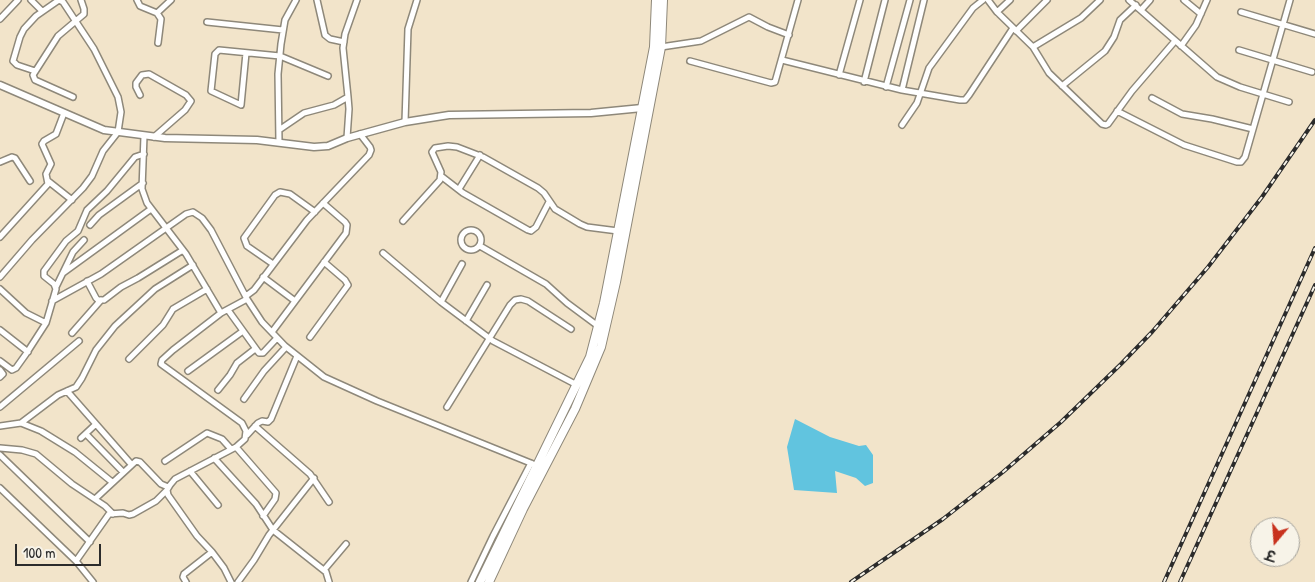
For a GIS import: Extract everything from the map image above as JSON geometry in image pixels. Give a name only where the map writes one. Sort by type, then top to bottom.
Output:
[{"type":"main road","points":[[537,466],[584,388],[601,347],[616,282],[642,108],[654,47],[656,0]]},
{"type":"main road","points":[[489,582],[533,482],[537,466],[590,357],[618,231],[627,206],[661,47],[663,0]]},
{"type":"main road","points":[[480,582],[533,482]]},
{"type":"street","points":[[0,19],[18,0]]},
{"type":"street","points":[[32,0],[42,11]]},
{"type":"street","points":[[0,277],[32,240],[88,182],[104,150],[118,132],[121,112],[120,100],[94,49],[59,0],[42,11],[22,32],[13,59],[17,65],[35,71]]},
{"type":"street","points":[[73,97],[35,80],[33,75],[58,36],[85,12],[81,0]]},
{"type":"street","points":[[137,0],[140,6],[156,14],[161,22],[158,43]]},
{"type":"street","points":[[156,14],[171,0]]},
{"type":"street","points":[[279,142],[280,56],[283,30],[285,20],[296,0]]},
{"type":"street","points":[[317,0],[325,35],[330,39],[344,42]]},
{"type":"street","points":[[347,138],[348,97],[344,42],[357,0]]},
{"type":"street","points":[[405,122],[408,29],[417,0]]},
{"type":"street","points":[[690,61],[773,83],[777,79],[798,0]]},
{"type":"street","points":[[839,75],[860,0]]},
{"type":"street","points":[[864,82],[885,0]]},
{"type":"street","points":[[886,87],[910,0]]},
{"type":"street","points":[[902,90],[924,0]]},
{"type":"street","points":[[902,125],[917,103],[928,68],[973,8],[983,0]]},
{"type":"street","points":[[988,0],[997,12],[1033,47],[1049,73],[1102,124],[1108,124],[1132,91],[1175,41]]},
{"type":"street","points":[[997,12],[1010,0]]},
{"type":"street","points":[[782,60],[886,87],[965,100],[1015,29],[1047,0]]},
{"type":"street","points":[[1033,47],[1075,22],[1100,0]]},
{"type":"street","points":[[1129,0],[1217,77],[1233,85],[1289,102]]},
{"type":"street","points":[[1141,10],[1150,0]]},
{"type":"street","points":[[1184,0],[1201,14]]},
{"type":"street","points":[[1181,46],[1192,31],[1207,0]]},
{"type":"street","points":[[1118,111],[1184,144],[1237,162],[1243,160],[1290,0]]},
{"type":"street","points":[[1062,86],[1105,51],[1114,37],[1120,20],[1136,5]]},
{"type":"street","points":[[1241,12],[1315,34]]},
{"type":"street","points":[[661,47],[701,41],[749,17],[773,29],[789,34]]},
{"type":"street","points":[[207,22],[283,30]]},
{"type":"street","points":[[246,53],[241,105],[210,91],[216,51],[222,50],[280,56],[328,76]]},
{"type":"street","points":[[1239,50],[1312,72]]},
{"type":"street","points":[[140,95],[136,83],[142,75],[149,74],[186,95],[191,101],[185,110],[154,137]]},
{"type":"street","points":[[0,85],[104,130],[154,137],[279,142],[321,147],[405,122],[454,115],[591,113],[642,108]]},
{"type":"street","points":[[278,130],[304,113],[334,105],[348,97]]},
{"type":"street","points":[[1152,98],[1182,114],[1253,129]]},
{"type":"street","points":[[64,113],[56,134],[42,144],[51,164],[46,174],[48,180],[72,200]]},
{"type":"street","points":[[246,435],[242,423],[160,364],[165,356],[221,313],[253,292],[315,212],[371,152],[370,147],[360,134]]},
{"type":"street","points":[[144,136],[142,189],[147,203],[183,250],[221,313]]},
{"type":"street","points":[[403,221],[438,184],[441,172],[432,152],[435,148],[448,146],[480,155],[538,188],[544,193],[555,209],[580,224],[587,227],[618,231]]},
{"type":"street","points":[[56,287],[44,276],[44,271],[66,241],[78,231],[87,210],[107,191],[135,157],[144,154]]},
{"type":"street","points":[[459,189],[480,155]]},
{"type":"street","points":[[0,162],[12,157],[15,158],[30,181]]},
{"type":"street","points":[[441,176],[459,189],[531,231],[536,227],[549,202]]},
{"type":"street","points":[[0,237],[46,187],[48,180]]},
{"type":"street","points":[[90,226],[99,215],[143,183]]},
{"type":"street","points":[[273,264],[247,246],[244,238],[275,195],[280,192],[290,194],[315,212]]},
{"type":"street","points":[[272,332],[346,233],[347,225],[323,204]]},
{"type":"street","points":[[63,273],[151,209]]},
{"type":"street","points":[[52,301],[117,264],[189,212],[196,213],[202,218],[216,238],[262,322],[286,347],[324,377],[537,466],[493,536],[471,582]]},
{"type":"street","points":[[469,231],[476,232],[482,240],[480,246],[471,250],[465,248],[462,243],[464,234],[469,231]]},
{"type":"street","points":[[0,361],[10,369],[14,369],[28,352],[46,323],[56,287],[75,249],[84,240]]},
{"type":"street","points":[[480,246],[546,284],[598,326]]},
{"type":"street","points":[[72,333],[101,300],[183,250]]},
{"type":"street","points":[[383,253],[441,302],[489,337],[577,384]]},
{"type":"street","points":[[310,337],[348,285],[345,280],[324,262]]},
{"type":"street","points":[[441,302],[462,264]]},
{"type":"street","points":[[0,426],[21,423],[58,395],[76,387],[96,350],[114,326],[155,289],[193,265]]},
{"type":"street","points":[[263,277],[295,301]]},
{"type":"street","points":[[87,282],[96,298],[101,300]]},
{"type":"street","points":[[466,321],[487,285]]},
{"type":"street","points":[[0,289],[26,313],[46,323]]},
{"type":"street","points":[[129,360],[163,325],[173,309],[207,289]]},
{"type":"street","points":[[447,407],[510,304],[518,299],[528,301],[571,329]]},
{"type":"street","points":[[228,310],[259,353],[263,353],[277,338]]},
{"type":"street","points":[[0,330],[28,352]]},
{"type":"street","points":[[188,371],[243,331]]},
{"type":"street","points":[[0,407],[79,341]]},
{"type":"street","points":[[244,399],[264,371],[286,347]]},
{"type":"street","points":[[218,390],[237,363],[255,349]]},
{"type":"street","points":[[76,562],[108,516],[113,514],[134,514],[156,501],[175,480],[234,448],[245,439],[246,435],[260,421],[268,422],[271,419],[297,356]]},
{"type":"street","points":[[0,370],[3,374],[0,377]]},
{"type":"street","points":[[67,391],[131,464]]},
{"type":"street","points":[[21,423],[41,431],[68,448],[112,482]]},
{"type":"street","points":[[81,438],[96,424]]},
{"type":"street","points":[[255,426],[314,478],[329,502]]},
{"type":"street","points":[[165,462],[207,433],[222,439],[254,466],[276,492],[275,500],[263,516]]},
{"type":"street","points":[[86,434],[123,472]]},
{"type":"street","points":[[0,448],[22,450],[36,454],[72,484],[113,514]]},
{"type":"street","points":[[0,455],[90,542]]},
{"type":"street","points":[[214,458],[256,504],[273,530],[324,570],[328,574],[329,582]]},
{"type":"street","points":[[95,499],[131,464],[138,461],[168,489]]},
{"type":"street","points":[[190,471],[218,505]]},
{"type":"street","points":[[238,582],[273,530],[314,478]]},
{"type":"street","points":[[0,488],[76,562],[93,582]]},
{"type":"street","points":[[168,489],[168,495],[197,536],[224,568],[231,582]]},
{"type":"street","points":[[324,570],[346,544]]},
{"type":"street","points":[[186,582],[184,574],[212,552]]},
{"type":"water","points":[[795,419],[830,437],[859,446],[866,445],[873,455],[873,483],[865,486],[856,478],[835,471],[837,493],[794,490],[787,447]]},
{"type":"railway","points":[[851,582],[943,519],[1003,472],[1061,422],[1121,364],[1152,332],[1208,267],[1262,197],[1315,120]]},
{"type":"railway","points":[[1164,582],[1315,248]]},
{"type":"railway","points":[[1180,582],[1315,285]]}]
